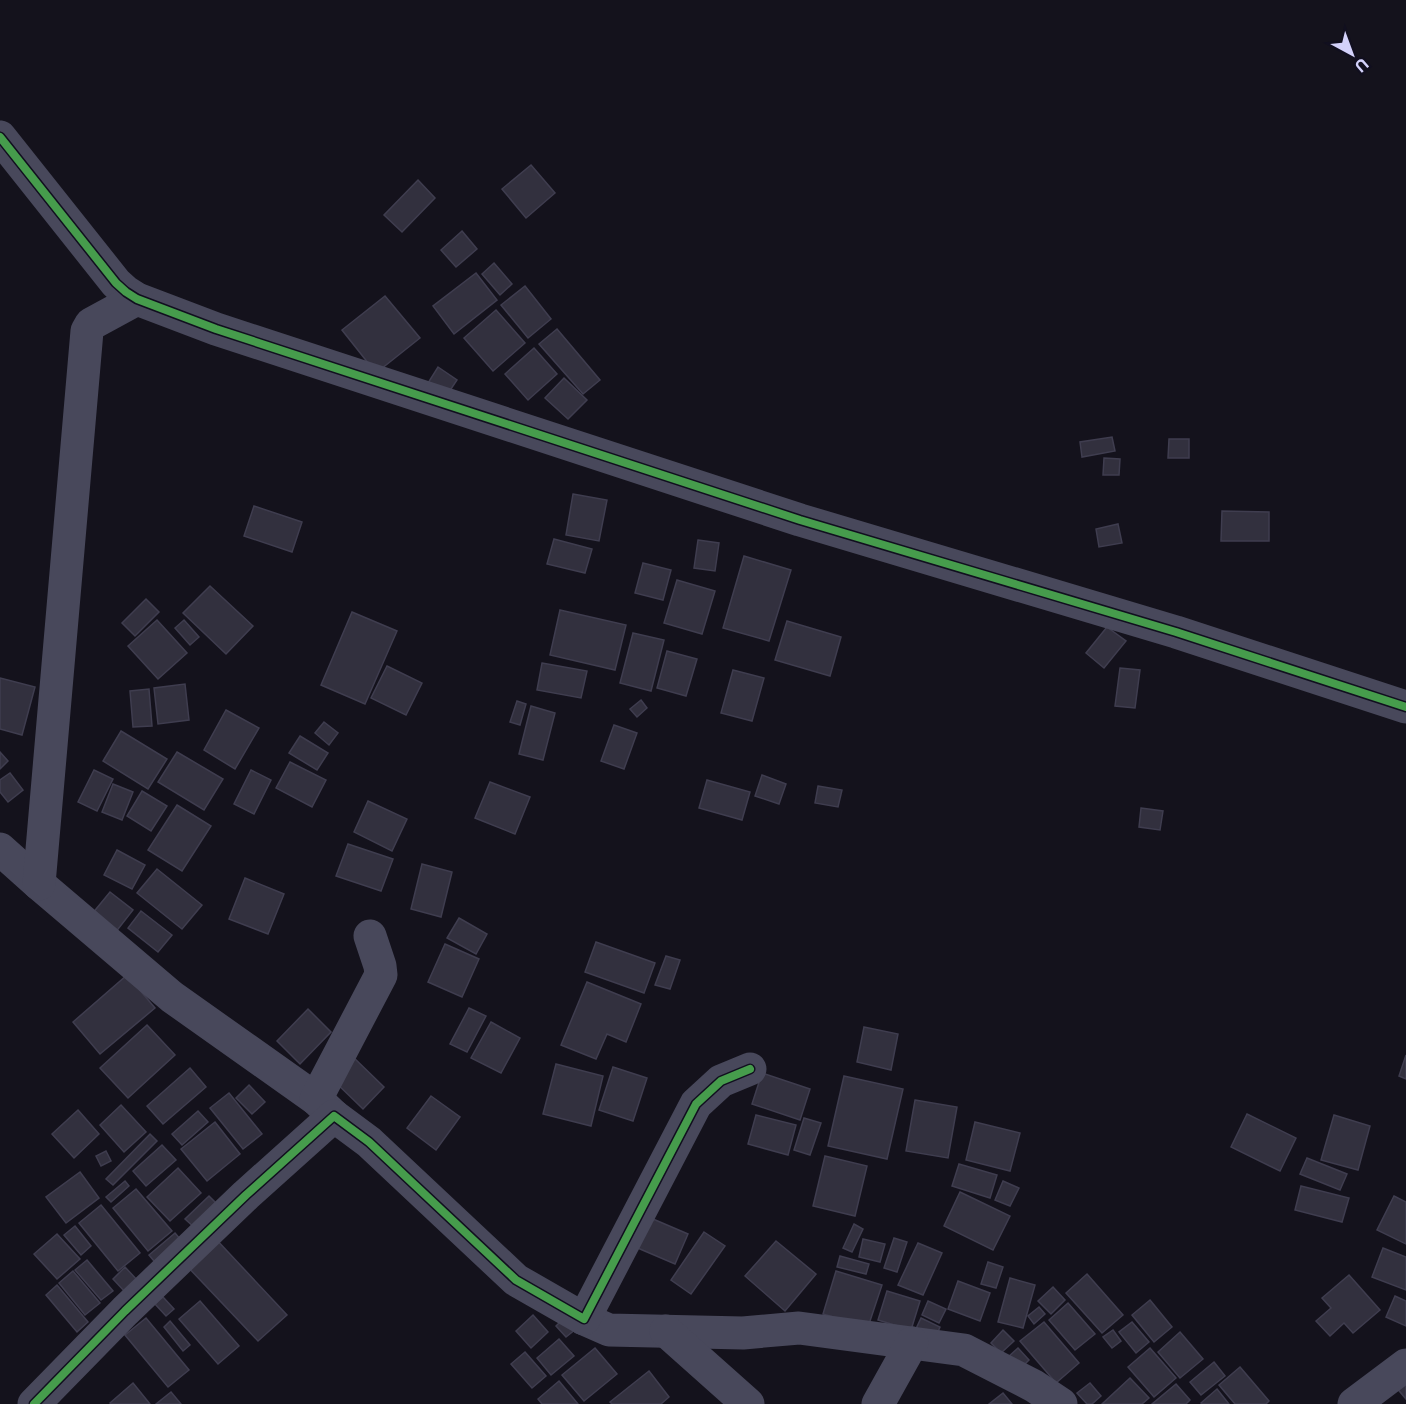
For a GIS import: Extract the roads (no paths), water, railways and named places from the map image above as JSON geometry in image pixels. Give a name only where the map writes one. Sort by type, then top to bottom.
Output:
[{"type":"street","points":[[0,137],[116,283],[126,292],[121,308]]},
{"type":"street","points":[[39,884],[87,331],[91,324],[121,308],[216,329],[800,520],[1176,632],[1406,707]]},
{"type":"street","points":[[0,849],[172,998],[325,1107],[369,1142],[516,1280],[584,1319],[609,1330],[743,1333],[799,1328],[964,1350],[1034,1386],[1061,1404]]},
{"type":"street","points":[[26,1402],[126,1311],[246,1195],[325,1107],[381,975],[370,936]]},
{"type":"street","points":[[584,1319],[696,1104],[721,1081],[750,1070]]},
{"type":"street","points":[[666,1331],[748,1404]]},
{"type":"street","points":[[878,1404],[912,1343]]},
{"type":"street","points":[[1354,1404],[1406,1365]]}]
